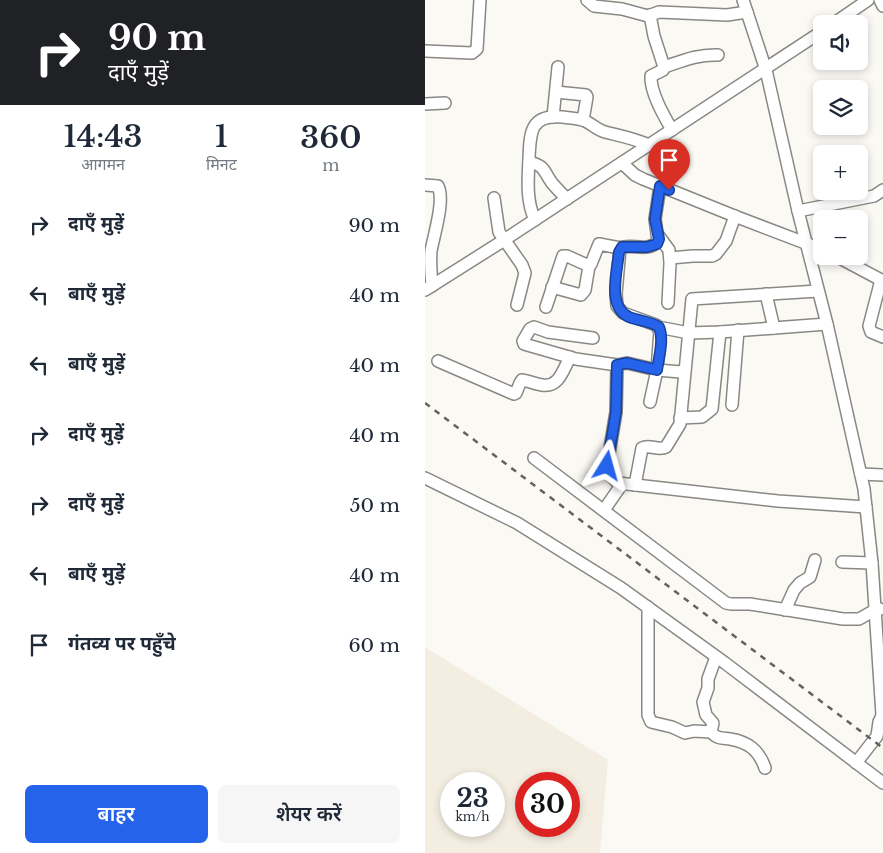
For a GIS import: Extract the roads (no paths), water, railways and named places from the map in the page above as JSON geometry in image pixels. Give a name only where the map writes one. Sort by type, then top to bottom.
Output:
[{"type":"street","points":[[425,51],[473,54],[477,49],[480,0]]},
{"type":"street","points":[[587,0],[594,6],[621,9],[643,15],[659,12],[727,15],[747,12]]},
{"type":"street","points":[[743,0],[766,70],[798,211],[827,324],[861,474],[866,507],[879,609],[883,714],[877,736],[856,763]]},
{"type":"street","points":[[846,15],[868,0]]},
{"type":"street","points":[[880,0],[883,6]]},
{"type":"street","points":[[650,15],[654,36],[664,67]]},
{"type":"street","points":[[428,288],[766,70],[813,38]]},
{"type":"street","points":[[672,130],[657,101],[651,78],[653,74],[663,70],[664,67],[691,58],[702,55],[718,55]]},
{"type":"street","points":[[553,116],[558,67]]},
{"type":"street","points":[[556,92],[586,95],[583,120]]},
{"type":"street","points":[[425,104],[445,103]]},
{"type":"street","points":[[535,220],[529,204],[529,162],[533,127],[541,120],[553,116],[583,120],[605,132],[621,135],[649,145]]},
{"type":"street","points":[[529,162],[541,166],[553,184],[567,199]]},
{"type":"street","points":[[622,163],[635,175],[660,186],[813,246]]},
{"type":"street","points":[[425,185],[438,186],[440,192],[428,288]]},
{"type":"street","points":[[552,287],[581,295],[585,290],[589,266],[599,244],[620,248],[652,246],[658,242],[655,219],[660,186]]},
{"type":"street","points":[[798,211],[874,196],[883,190]]},
{"type":"street","points":[[494,198],[498,229],[522,265],[525,273],[517,305]]},
{"type":"street","points":[[670,258],[712,256],[716,254],[726,241],[735,216]]},
{"type":"street","points":[[658,235],[667,246],[670,258],[668,304]]},
{"type":"street","points":[[620,248],[615,294],[617,306],[628,316],[659,327],[689,333],[827,324]]},
{"type":"street","points":[[546,307],[563,256],[589,266]]},
{"type":"street","points":[[853,265],[882,281],[869,326],[871,332],[883,337]]},
{"type":"street","points":[[635,486],[640,450],[645,446],[660,449],[666,447],[679,427],[691,300],[693,298],[819,291]]},
{"type":"street","points":[[766,294],[774,328]]},
{"type":"street","points":[[593,338],[548,332],[534,327],[530,329],[523,341],[524,344],[569,357],[617,365],[627,363],[657,370],[681,372],[685,370]]},
{"type":"street","points":[[650,402],[660,346],[659,327]]},
{"type":"street","points":[[732,405],[738,330]]},
{"type":"street","points":[[680,418],[703,417],[712,409],[720,332]]},
{"type":"street","points":[[438,361],[514,394],[522,380],[543,386],[558,381],[569,357]]},
{"type":"street","points":[[617,365],[616,412],[607,466],[609,474],[618,483],[778,501],[866,507]]},
{"type":"street","points":[[534,458],[726,603],[750,604],[851,619],[859,619],[879,609]]},
{"type":"street","points":[[861,474],[883,475]]},
{"type":"street","points":[[425,478],[517,523],[648,607],[716,656],[883,783]]},
{"type":"street","points":[[604,510],[622,484]]},
{"type":"street","points":[[785,610],[794,590],[810,577],[815,560]]},
{"type":"street","points":[[842,562],[872,563]]},
{"type":"street","points":[[648,607],[649,719],[656,724],[672,727],[685,733],[694,731],[711,732],[718,738],[742,742],[753,747],[762,759],[765,768]]},
{"type":"street","points":[[711,732],[713,723],[706,715],[703,702],[716,656]]},
{"type":"railway","points":[[425,403],[883,748]]}]
